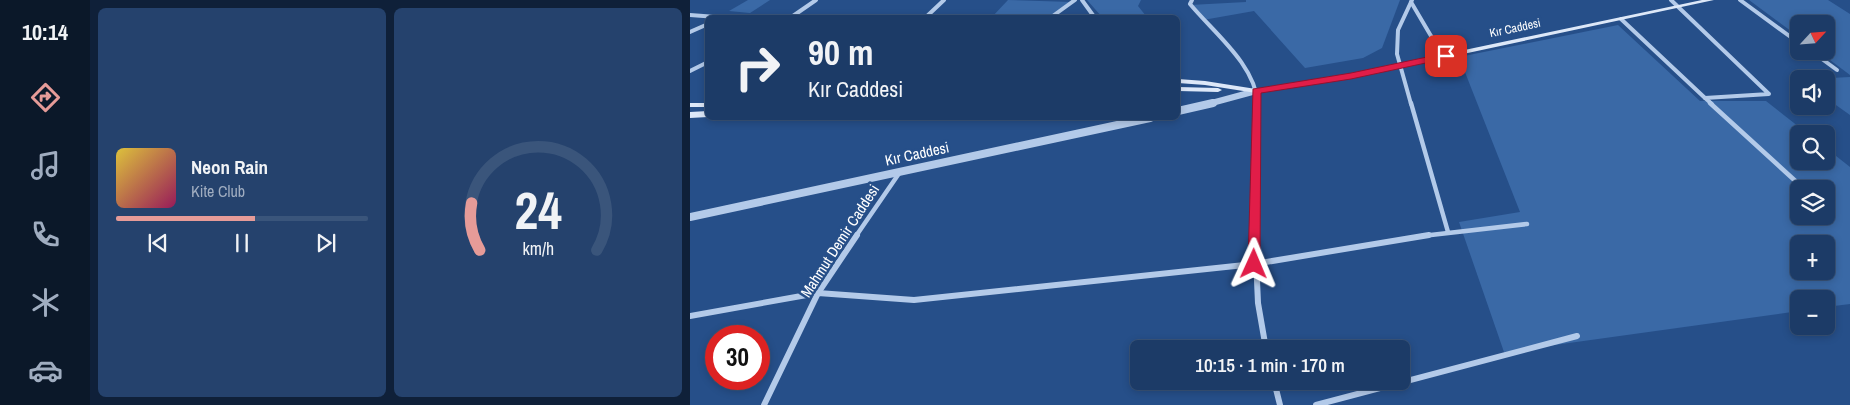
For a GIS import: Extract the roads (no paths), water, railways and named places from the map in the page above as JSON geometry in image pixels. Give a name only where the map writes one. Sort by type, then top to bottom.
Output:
[{"type":"main road","name":"Kır Caddesi","points":[[1256,91],[1351,76],[1712,0]]},
{"type":"main road","points":[[1180,81],[1256,91]]},
{"type":"main road","points":[[1180,89],[1237,89]]},
{"type":"main road","points":[[690,105],[705,104]]},
{"type":"main road","points":[[690,115],[705,114]]},
{"type":"street","points":[[794,15],[816,0]]},
{"type":"street","points":[[928,15],[944,0]]},
{"type":"street","points":[[1054,15],[1074,0]]},
{"type":"street","points":[[1082,0],[1094,15]]},
{"type":"street","points":[[1192,0],[1190,4],[1240,61],[1256,91],[1254,264],[1260,324],[1264,340]]},
{"type":"street","points":[[1671,0],[1680,6],[1769,94],[1705,98]]},
{"type":"street","points":[[1740,0],[1790,36]]},
{"type":"street","points":[[1411,1],[1431,36],[1446,56]]},
{"type":"street","points":[[1411,1],[1398,30],[1397,54],[1448,232]]},
{"type":"street","points":[[690,15],[705,16]]},
{"type":"street","points":[[1621,19],[1794,180]]},
{"type":"street","points":[[690,32],[705,25]]},
{"type":"street","points":[[1823,60],[1837,70]]},
{"type":"street","points":[[690,71],[705,64]]},
{"type":"street","name":"Kır Caddesi","points":[[1180,111],[1256,91]]},
{"type":"street","name":"Kır Caddesi","points":[[690,217],[1141,120]]},
{"type":"street","name":"Mahmut Demir Caddesi","points":[[764,405],[818,293],[900,172]]},
{"type":"street","points":[[690,316],[818,293],[914,300],[1254,264],[1448,232],[1527,224]]},
{"type":"street","points":[[1316,405],[1576,336]]},
{"type":"street","points":[[1276,390],[1280,405]]}]
